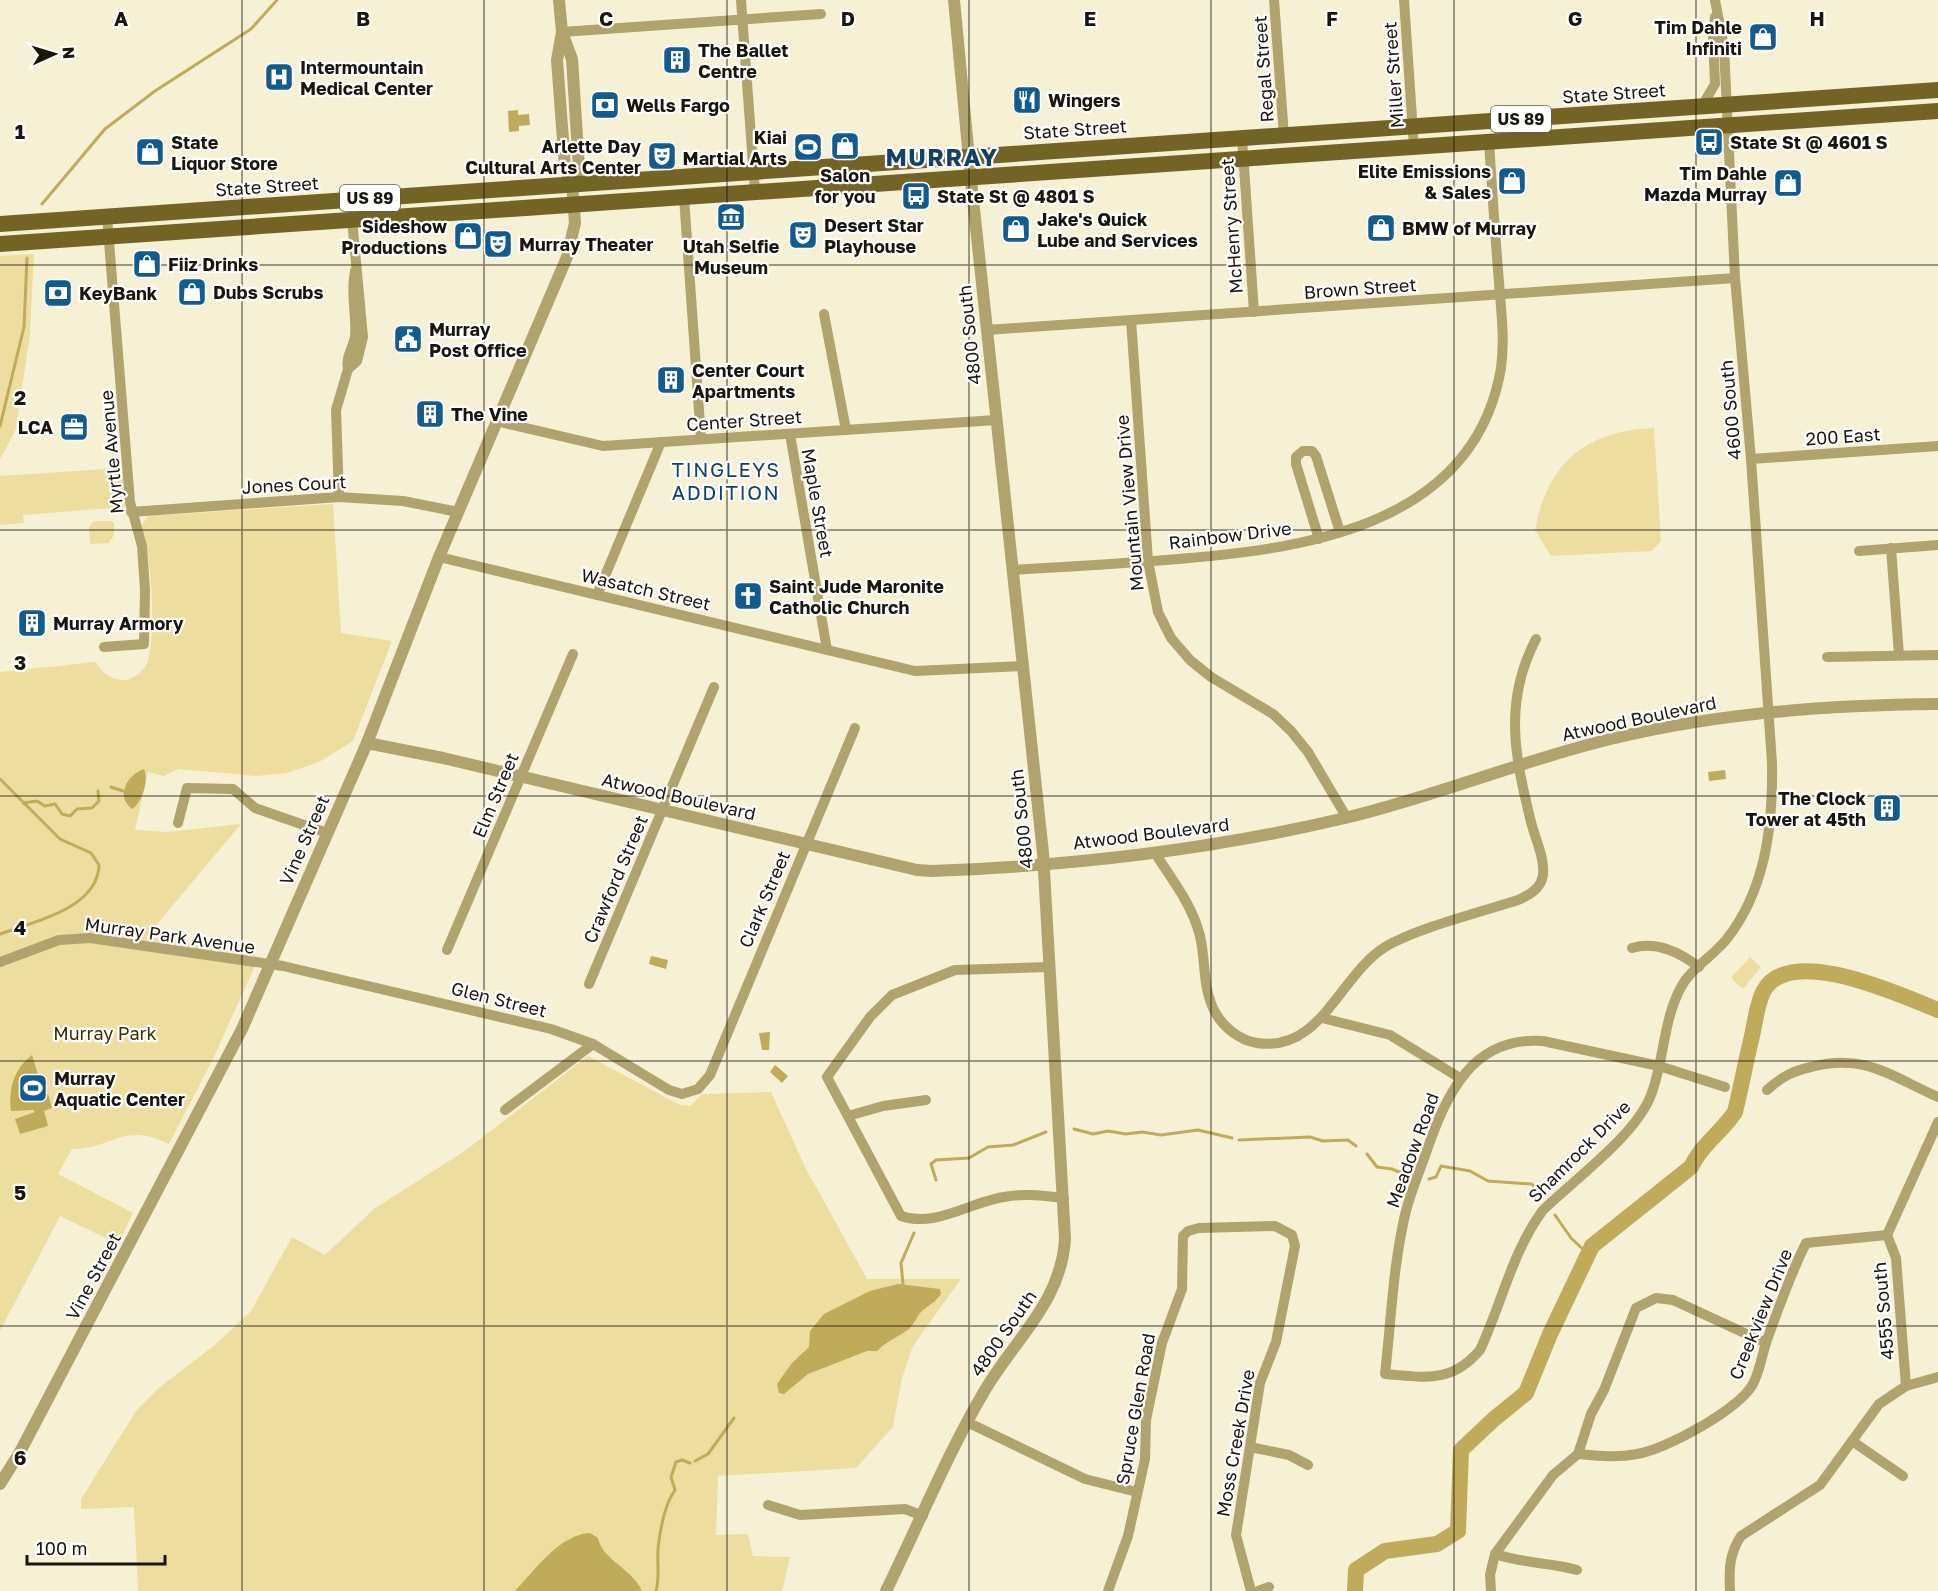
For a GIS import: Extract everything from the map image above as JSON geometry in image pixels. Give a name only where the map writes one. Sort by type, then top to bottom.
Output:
[{"type":"main road","name":"State Street","points":[[0,224],[1938,90]]},
{"type":"main road","name":"US 89","points":[[0,244],[1938,111]]},
{"type":"street","name":"Vine Street","points":[[0,1484],[20,1452],[231,1052],[368,743],[439,557],[567,257],[574,233],[574,204],[572,184],[566,166],[557,60],[562,32],[559,0]]},
{"type":"street","points":[[741,0],[755,192]]},
{"type":"street","name":"4800 South","points":[[886,1591],[967,1422],[990,1382],[1040,1314],[1054,1289],[1065,1250],[1064,1198],[1044,864],[954,0]]},
{"type":"street","name":"Regal Street","points":[[1274,0],[1284,136]]},
{"type":"street","name":"Miller Street","points":[[1404,0],[1414,147]]},
{"type":"street","points":[[1702,106],[1715,84],[1713,35],[1716,5]]},
{"type":"street","name":"4600 South","points":[[1716,5],[1724,47],[1735,279],[1751,459],[1768,713]]},
{"type":"street","points":[[562,32],[820,14]]},
{"type":"street","name":"McHenry Street","points":[[1242,138],[1254,312]]},
{"type":"street","name":"Rainbow Drive","points":[[1012,570],[1261,551],[1319,539],[1387,514],[1421,495],[1451,469],[1471,445],[1491,405],[1500,372],[1503,341],[1489,142]]},
{"type":"street","points":[[684,197],[701,440]]},
{"type":"street","name":"Myrtle Avenue","points":[[104,647],[133,647],[144,644],[145,590],[142,546],[131,512],[107,217]]},
{"type":"street","points":[[339,497],[336,410],[355,336],[352,219]]},
{"type":"street","name":"Brown Street","points":[[987,330],[1735,279]]},
{"type":"street","points":[[824,314],[846,430]]},
{"type":"street","name":"Mountain View Drive","points":[[1131,320],[1148,561],[1154,598],[1171,638],[1201,669],[1262,706],[1287,726],[1308,752],[1347,818]]},
{"type":"street","name":"Center Street","points":[[496,421],[600,446],[996,420]]},
{"type":"street","name":"Maple Street","points":[[790,434],[826,650]]},
{"type":"street","points":[[597,595],[661,442]]},
{"type":"street","name":"200 East","points":[[1751,459],[1938,446]]},
{"type":"street","points":[[1319,539],[1296,464],[1296,457],[1303,451],[1312,452],[1316,456],[1340,532]]},
{"type":"street","name":"Jones Court","points":[[131,512],[339,497],[403,501],[458,512]]},
{"type":"street","points":[[1859,551],[1938,545]]},
{"type":"street","points":[[1891,549],[1899,655]]},
{"type":"street","name":"Wasatch Street","points":[[439,557],[926,672],[1022,666]]},
{"type":"street","points":[[1155,853],[1187,899],[1196,920],[1208,995],[1222,1023],[1240,1037],[1265,1044],[1294,1040],[1313,1027],[1356,974],[1386,947],[1518,900],[1535,890],[1543,875],[1519,766],[1515,701],[1520,675],[1536,639]]},
{"type":"street","name":"Elm Street","points":[[447,950],[573,654]]},
{"type":"street","points":[[1827,657],[1938,655]]},
{"type":"street","name":"Crawford Street","points":[[589,984],[714,687]]},
{"type":"street","name":"Atwood Boulevard","points":[[368,743],[443,758],[917,870],[1044,864],[1155,853],[1246,839],[1347,818],[1432,795],[1572,749],[1640,732],[1768,713],[1856,706],[1938,704]]},
{"type":"street","name":"Shamrock Drive","points":[[1385,1374],[1436,1377],[1458,1370],[1471,1360],[1484,1341],[1516,1257],[1534,1222],[1543,1210],[1632,1126],[1647,1104],[1659,1066],[1672,1008],[1680,989],[1726,940],[1739,922],[1760,875],[1771,804],[1768,713]]},
{"type":"street","name":"Clark Street","points":[[705,1083],[855,728]]},
{"type":"street","points":[[178,823],[187,788],[233,789],[255,808],[327,833]]},
{"type":"street","name":"Murray Park Avenue","points":[[0,962],[58,940],[90,938],[269,965]]},
{"type":"street","points":[[1632,948],[1655,945],[1683,955],[1699,967]]},
{"type":"street","name":"Glen Street","points":[[269,965],[421,996],[560,1031],[593,1044],[675,1093],[693,1092],[705,1083]]},
{"type":"street","points":[[1050,967],[954,970],[892,994],[870,1017],[827,1077],[901,1216],[910,1219],[947,1215],[1004,1196],[1030,1194],[1064,1198]]},
{"type":"street","points":[[1322,1017],[1390,1035],[1435,1060],[1460,1078]]},
{"type":"street","name":"Meadow Road","points":[[1385,1374],[1406,1212],[1440,1113],[1460,1078],[1493,1051],[1531,1040],[1659,1066],[1725,1087]]},
{"type":"street","points":[[505,1110],[593,1044]]},
{"type":"street","points":[[1767,1090],[1788,1073],[1840,1061],[1875,1067],[1938,1097]]},
{"type":"street","points":[[848,1116],[883,1106],[926,1100]]},
{"type":"street","points":[[1887,1235],[1938,1122]]},
{"type":"street","name":"Spruce Glen Road","points":[[1108,1591],[1128,1536],[1145,1459],[1146,1420],[1162,1342],[1182,1289],[1181,1243],[1185,1234],[1199,1228],[1275,1226],[1289,1233]]},
{"type":"street","name":"Moss Creek Drive","points":[[1251,1591],[1236,1540],[1260,1383],[1276,1342],[1295,1250],[1294,1239],[1289,1233]]},
{"type":"street","name":"Creekview Drive","points":[[1578,1454],[1616,1458],[1648,1452],[1674,1440],[1735,1404],[1746,1394],[1757,1375],[1790,1275],[1806,1243],[1887,1235]]},
{"type":"street","name":"4555 South","points":[[1887,1235],[1896,1258],[1906,1386]]},
{"type":"street","points":[[1491,1591],[1490,1575],[1495,1554],[1553,1475],[1578,1454],[1591,1414],[1604,1390],[1628,1324],[1641,1303],[1656,1298],[1673,1300],[1766,1343]]},
{"type":"street","points":[[1730,1591],[1730,1561],[1733,1549],[1741,1536],[1820,1485],[1879,1404],[1906,1386],[1938,1377]]},
{"type":"street","points":[[967,1422],[1078,1476],[1137,1492]]},
{"type":"street","points":[[1852,1441],[1903,1476]]},
{"type":"street","points":[[1250,1447],[1290,1455],[1308,1465]]},
{"type":"street","points":[[768,1505],[800,1515],[905,1509],[923,1516]]},
{"type":"street","points":[[1495,1554],[1525,1563],[1561,1566],[1577,1570]]},
{"type":"green space","points":[[34,254],[30,334],[16,429],[0,459],[0,256]]},
{"type":"green space","points":[[1654,428],[1661,541],[1652,551],[1551,556],[1535,530],[1541,506],[1560,468],[1590,443],[1630,430]]},
{"type":"green space","points":[[122,468],[125,507],[23,515],[24,523],[0,525],[0,476]]},
{"type":"green space","name":"Murray Park","points":[[333,504],[341,633],[392,641],[353,741],[319,762],[287,773],[257,776],[179,769],[164,776],[148,772],[135,830],[168,832],[241,824],[147,936],[259,957],[212,1061],[169,1144],[140,1135],[129,1135],[86,1148],[72,1149],[58,1174],[133,1213],[118,1244],[60,1216],[0,1331],[0,672],[96,662],[104,673],[116,679],[126,680],[141,672],[147,663],[152,635],[150,574],[142,525],[148,516]]},
{"type":"green space","points":[[94,521],[114,523],[114,535],[109,543],[90,544],[89,527]]},
{"type":"green space","points":[[1750,957],[1761,967],[1743,989],[1731,978]]},
{"type":"green space","points":[[588,1056],[680,1105],[690,1106],[702,1094],[771,1092],[805,1167],[867,1279],[961,1279],[913,1346],[902,1378],[893,1427],[856,1468],[718,1476],[716,1535],[748,1534],[753,1556],[790,1557],[782,1591],[138,1591],[134,1507],[81,1509],[81,1499],[136,1411],[160,1387],[216,1344],[251,1311],[292,1237],[325,1255],[374,1209],[466,1150]]},
{"type":"shaded area","points":[[518,110],[518,115],[529,114],[530,125],[519,126],[519,131],[509,132],[508,111]]},
{"type":"shaded area","points":[[144,769],[146,779],[144,791],[139,802],[132,809],[124,798],[125,786],[133,776]]},
{"type":"shaded area","points":[[1725,770],[1726,779],[1709,781],[1708,772]]},
{"type":"shaded area","points":[[651,956],[668,960],[666,969],[649,964]]},
{"type":"shaded area","points":[[770,1032],[769,1050],[762,1050],[759,1033]]},
{"type":"shaded area","points":[[32,1055],[44,1094],[48,1094],[52,1108],[44,1111],[48,1126],[20,1134],[15,1119],[35,1112],[33,1110],[11,1111],[10,1095],[17,1073]]},
{"type":"shaded area","points":[[775,1065],[788,1076],[782,1083],[770,1072]]},
{"type":"shaded area","points":[[898,1284],[940,1289],[941,1294],[921,1312],[909,1329],[877,1351],[867,1351],[808,1374],[784,1394],[779,1393],[777,1384],[792,1363],[809,1347],[810,1331],[824,1314],[870,1291]]},
{"type":"shaded area","points":[[590,1533],[598,1538],[606,1553],[632,1576],[642,1591],[515,1591],[558,1547],[579,1535]]},
{"type":"waterway","points":[[42,204],[105,129],[155,91],[251,29],[277,0]]},
{"type":"waterway","points":[[0,426],[24,327],[27,258]]},
{"type":"waterway","points":[[0,779],[60,839],[91,853],[99,865],[96,880],[88,893],[76,903],[61,912],[0,934]]},
{"type":"waterway","points":[[111,787],[123,791]]},
{"type":"waterway","points":[[23,803],[37,801],[45,806],[55,804],[62,814],[70,816],[77,809],[92,808],[99,801],[98,791]]},
{"type":"waterway","points":[[1355,1591],[1356,1570],[1385,1551],[1437,1544],[1458,1531],[1461,1450],[1526,1393],[1550,1334],[1592,1246],[1691,1167],[1695,1159],[1735,1112],[1759,1002],[1763,992],[1776,978],[1796,972],[1820,972],[1846,977],[1899,994],[1938,1010]]},
{"type":"waterway","points":[[1074,1129],[1093,1134],[1108,1131],[1161,1135],[1198,1130],[1232,1138]]},
{"type":"waterway","points":[[936,1180],[931,1164],[936,1160],[969,1158],[988,1147],[1013,1145],[1046,1132]]},
{"type":"waterway","points":[[1239,1140],[1310,1137],[1323,1141],[1348,1140],[1356,1146]]},
{"type":"waterway","points":[[1367,1154],[1377,1167],[1392,1169],[1406,1175]]},
{"type":"waterway","points":[[1429,1179],[1436,1177],[1441,1166],[1470,1171],[1488,1181],[1531,1184],[1542,1190]]},
{"type":"waterway","points":[[1555,1215],[1571,1238],[1588,1254]]},
{"type":"waterway","points":[[903,1284],[901,1263],[914,1233]]},
{"type":"waterway","points":[[695,1461],[708,1454],[734,1418]]},
{"type":"waterway","points":[[656,1591],[660,1534],[666,1510],[675,1490],[671,1477],[676,1462],[682,1460],[690,1463]]},
{"type":"place","name":"Tim Dahle Infiniti","points":[[1763,37]]},
{"type":"place","name":"The Ballet Centre","points":[[677,60]]},
{"type":"place","name":"Intermountain Medical Center","points":[[279,77]]},
{"type":"place","name":"Wingers","points":[[1027,100]]},
{"type":"place","name":"Wells Fargo","points":[[605,105]]},
{"type":"place","name":"State St @ 4601 S","points":[[1709,142]]},
{"type":"place","name":"Salon for you","points":[[845,146]]},
{"type":"place","name":"Kiai Martial Arts","points":[[808,147]]},
{"type":"place","name":"State Liquor Store","points":[[150,152]]},
{"type":"place","name":"Arlette Day Cultural Arts Center","points":[[662,156]]},
{"type":"place","name":"Elite Emissions & Sales","points":[[1512,181]]},
{"type":"place","name":"Tim Dahle Mazda Murray","points":[[1788,183]]},
{"type":"place","name":"State St @ 4801 S","points":[[916,196]]},
{"type":"place","name":"Utah Selfie Museum","points":[[731,217]]},
{"type":"place","name":"BMW of Murray","points":[[1381,228]]},
{"type":"place","name":"Jake's Quick Lube and Services","points":[[1016,229]]},
{"type":"place","name":"Desert Star Playhouse","points":[[803,235]]},
{"type":"place","name":"Sideshow Productions","points":[[468,236]]},
{"type":"place","name":"Murray Theater","points":[[498,244]]},
{"type":"place","name":"Fiiz Drinks","points":[[147,264]]},
{"type":"place","name":"Dubs Scrubs","points":[[192,292]]},
{"type":"place","name":"KeyBank","points":[[58,293]]},
{"type":"place","name":"Murray Post Office","points":[[408,339]]},
{"type":"place","name":"Center Court Apartments","points":[[671,380]]},
{"type":"place","name":"The Vine","points":[[430,414]]},
{"type":"place","name":"LCA","points":[[74,427]]},
{"type":"place","name":"Saint Jude Maronite Catholic Church","points":[[748,596]]},
{"type":"place","name":"Murray Armory","points":[[32,623]]},
{"type":"place","name":"The Clock Tower at 45th","points":[[1887,808]]},
{"type":"place","name":"Murray Aquatic Center","points":[[33,1088]]},
{"type":"district","name":"MURRAY","points":[[942,156]]},
{"type":"district","name":"TINGLEYS ADDITION","points":[[726,480]]}]
